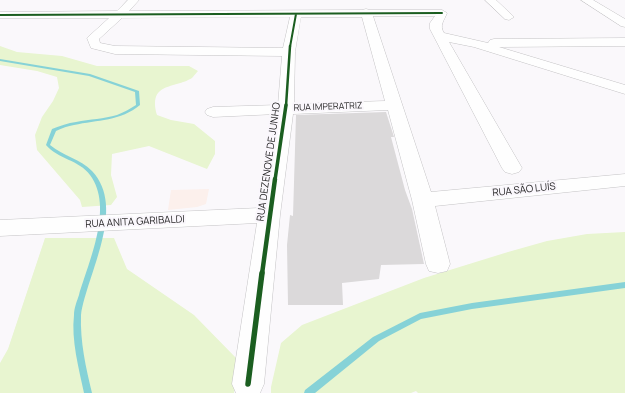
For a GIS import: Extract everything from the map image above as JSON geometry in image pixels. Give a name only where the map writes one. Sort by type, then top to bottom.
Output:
[{"type":"street","points":[[134,0],[93,38],[95,45],[114,50],[289,52]]},
{"type":"street","points":[[490,0],[509,17]]},
{"type":"street","points":[[586,0],[625,24]]},
{"type":"street","points":[[0,16],[296,14],[366,12],[445,15],[477,43],[625,90]]},
{"type":"street","points":[[366,12],[424,200],[438,264]]},
{"type":"street","name":"RUA DEZENOVE DE JUNHO","points":[[248,384],[269,215],[286,108],[289,52],[296,14]]},
{"type":"street","points":[[445,15],[436,23],[438,26],[436,29],[512,168]]},
{"type":"street","points":[[440,36],[477,43],[625,82]]},
{"type":"street","points":[[477,43],[625,42]]},
{"type":"street","points":[[604,84],[625,101]]},
{"type":"street","name":"RUA IMPERATRIZ","points":[[213,112],[394,105]]},
{"type":"street","name":"RUA SÃO LUÍS","points":[[424,200],[625,180]]},
{"type":"street","name":"RUA ANITA GARIBALDI","points":[[1,229],[269,215]]},
{"type":"shaded area","points":[[209,189],[206,204],[197,207],[168,210],[171,190]]},
{"type":"green space","points":[[0,46],[17,52],[62,56],[97,66],[189,66],[198,71],[192,78],[164,88],[156,97],[155,104],[157,115],[171,120],[194,124],[215,141],[215,154],[207,169],[149,146],[112,154],[111,175],[117,197],[111,205],[82,207],[80,200],[37,150],[35,135],[42,117],[53,101],[59,88],[57,77],[37,71],[0,65]]},
{"type":"green space","points":[[625,232],[625,393],[418,393],[416,391],[411,393],[271,393],[281,343],[302,325],[424,278],[508,252],[547,241],[587,234]]},
{"type":"green space","points":[[45,238],[114,238],[127,269],[194,315],[239,361],[234,393],[0,393],[0,363],[8,349]]},
{"type":"building","points":[[386,112],[394,137],[391,137],[405,190],[412,209],[424,264],[381,265],[379,279],[342,283],[343,305],[288,305],[287,245],[290,215],[293,216],[296,115]]},
{"type":"waterway","points":[[0,60],[90,75],[137,91],[138,105],[128,112],[118,116],[75,123],[54,130],[48,145],[58,153],[77,162],[93,175],[100,188],[103,202],[103,218],[100,235],[77,315],[79,346],[88,393]]},
{"type":"waterway","points":[[308,393],[376,339],[420,316],[472,306],[625,285]]},
{"type":"cycle path","points":[[0,15],[442,13]]},
{"type":"cycle path","points":[[248,384],[269,215],[286,108],[289,52],[296,14]]}]
